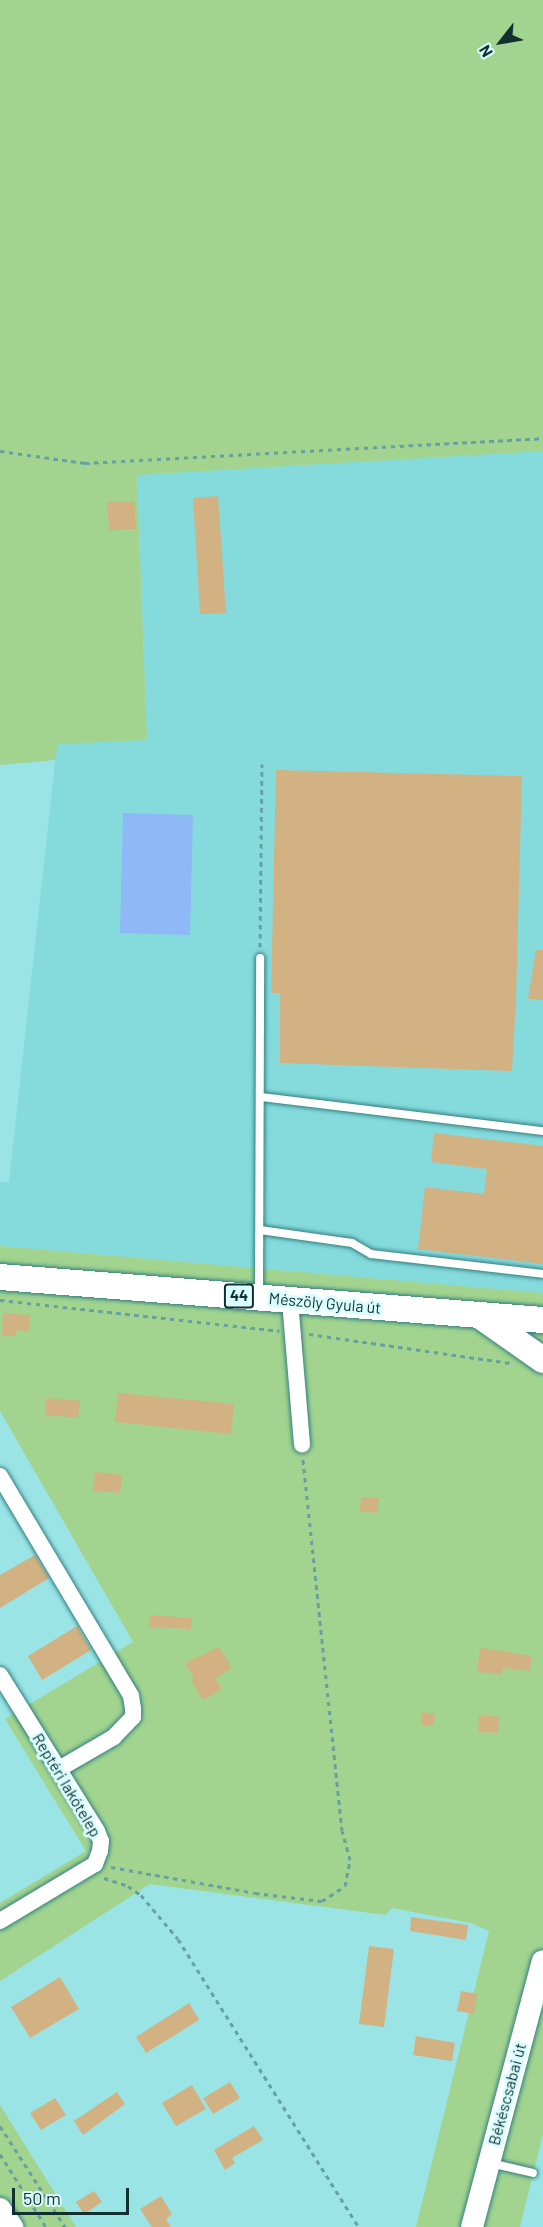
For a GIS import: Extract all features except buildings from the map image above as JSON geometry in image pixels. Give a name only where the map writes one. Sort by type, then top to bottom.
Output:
[{"type":"main road","name":"Mészöly Gyula út","points":[[0,1277],[543,1320]]},
{"type":"main road","points":[[478,1315],[543,1360]]},
{"type":"street","points":[[290,1301],[302,1445]]},
{"type":"street","points":[[0,1476],[132,1702],[132,1717],[126,1726],[114,1737],[59,1769]]},
{"type":"street","name":"Reptéri lakótelep","points":[[0,1675],[97,1831],[100,1851],[88,1868]]},
{"type":"street","points":[[0,1922],[88,1868]]},
{"type":"street","name":"Békéscsabai út","points":[[472,2227],[543,1961]]},
{"type":"street","points":[[0,2209],[12,2227]]},
{"type":"lane","points":[[260,958],[260,1298]]},
{"type":"lane","points":[[261,1097],[543,1131]]},
{"type":"lane","points":[[260,1230],[352,1243],[371,1254],[543,1274]]},
{"type":"lane","points":[[488,2163],[533,2173]]},
{"type":"path","points":[[0,451],[85,463],[543,438]]},
{"type":"path","points":[[260,958],[262,764]]},
{"type":"path","points":[[0,1300],[292,1332],[513,1363]]},
{"type":"path","points":[[88,1868],[322,1901],[345,1886],[350,1860],[342,1831],[302,1445]]},
{"type":"path","points":[[88,1868],[128,1886],[155,1909],[178,1938],[359,2227]]},
{"type":"path","points":[[0,2126],[65,2227]]},
{"type":"path","points":[[0,2154],[46,2227]]},
{"type":"shaded area","points":[[543,451],[543,1293],[0,1246],[0,1182],[9,1183],[57,744],[147,739],[137,475]]},
{"type":"shaded area","points":[[123,813],[193,815],[190,935],[120,933]]},
{"type":"green space","points":[[0,0],[543,0],[543,451],[137,475],[147,740],[58,744],[55,760],[0,765]]},
{"type":"green space","points":[[0,1246],[543,1293],[543,2134],[520,2227],[416,2227],[489,1931],[471,1923],[392,1908],[386,1915],[150,1884],[0,1981],[0,1903],[86,1851],[5,1719],[133,1642],[0,1411]]},
{"type":"green space","points":[[0,2105],[76,2227],[0,2227]]}]
